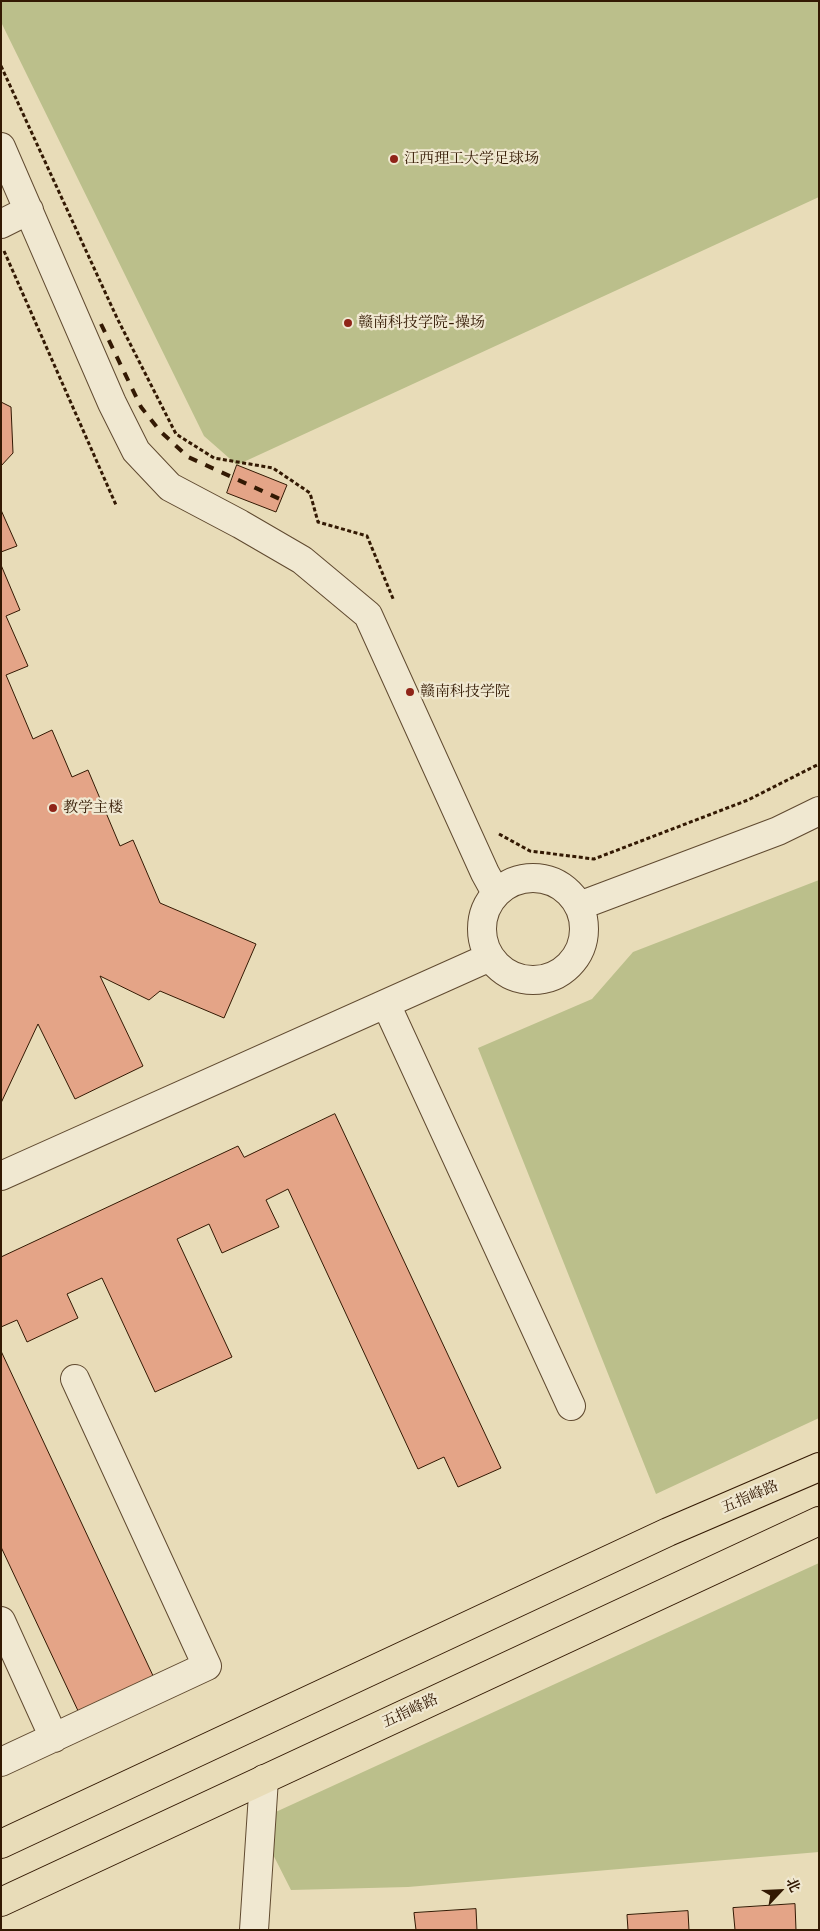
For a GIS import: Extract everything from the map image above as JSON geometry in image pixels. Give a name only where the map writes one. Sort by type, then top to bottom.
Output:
[{"type":"main road","name":"五指峰路","points":[[1,1844],[668,1532],[819,1467]]},
{"type":"main road","name":"五指峰路","points":[[1,1902],[819,1521]]},
{"type":"street","points":[[1,146],[112,404],[136,451],[170,487],[302,560],[368,616],[485,873],[496,893]]},
{"type":"street","points":[[1,224],[29,210]]},
{"type":"street","points":[[579,906],[778,831],[819,811]]},
{"type":"street","points":[[534,878],[548,880],[560,886],[571,895],[579,906],[584,921],[584,937],[579,951],[571,964],[558,974],[544,979],[529,980],[514,976],[501,968],[490,957],[484,943],[482,930],[488,905],[496,893],[520,880],[534,878]]},
{"type":"street","points":[[1,1176],[490,957]]},
{"type":"street","points":[[386,1004],[571,1406]]},
{"type":"street","points":[[1,1762],[207,1666],[75,1379]]},
{"type":"street","points":[[1,1621],[54,1738]]},
{"type":"street","points":[[254,1930],[264,1779]]},
{"type":"path","points":[[1,66],[117,318],[176,434],[214,458],[272,468],[310,493],[318,522],[367,536],[396,605]]},
{"type":"path","points":[[1,246],[3,255],[116,505]]},
{"type":"path","points":[[496,833],[530,851],[594,860],[748,800],[819,764]]},
{"type":"green space","name":"赣南科技学院-操场","points":[[1,1],[819,1],[819,197],[237,465],[204,436],[1,22]]},
{"type":"green space","points":[[819,880],[819,1418],[656,1494],[478,1048],[592,999],[633,952]]},
{"type":"green space","points":[[819,1563],[819,1852],[408,1887],[291,1890],[256,1821]]},
{"type":"building","points":[[1,402],[11,407],[13,453],[1,466]]},
{"type":"building","points":[[237,465],[287,485],[276,512],[227,493]]},
{"type":"building","points":[[1,510],[17,546],[1,552]]},
{"type":"building","name":"教学主楼","points":[[1,565],[20,610],[6,616],[28,666],[6,675],[33,739],[52,730],[72,777],[88,770],[120,846],[133,840],[160,903],[256,944],[224,1018],[160,991],[149,1000],[100,976],[143,1066],[75,1099],[38,1024],[1,1103]]},
{"type":"building","points":[[335,1114],[501,1468],[458,1487],[444,1457],[418,1469],[288,1189],[266,1200],[279,1227],[222,1253],[209,1224],[177,1239],[232,1357],[155,1392],[102,1278],[67,1294],[78,1318],[27,1342],[17,1320],[1,1327],[1,1257],[238,1146],[244,1157]]},
{"type":"building","points":[[1,1351],[155,1680],[80,1715],[1,1547]]},
{"type":"building","points":[[795,1904],[796,1930],[735,1930],[733,1908]]},
{"type":"building","points":[[476,1909],[477,1930],[416,1930],[414,1913]]},
{"type":"building","points":[[688,1911],[689,1930],[628,1930],[627,1915]]},
{"type":"railway","points":[[101,324],[141,407],[160,431],[188,457],[282,500]]},
{"type":"place","name":"江西理工大学足球场","points":[[394,159]]},
{"type":"place","name":"赣南科技学院-操场","points":[[348,323]]},
{"type":"place","name":"赣南科技学院","points":[[410,692]]},
{"type":"place","name":"教学主楼","points":[[53,808]]}]
